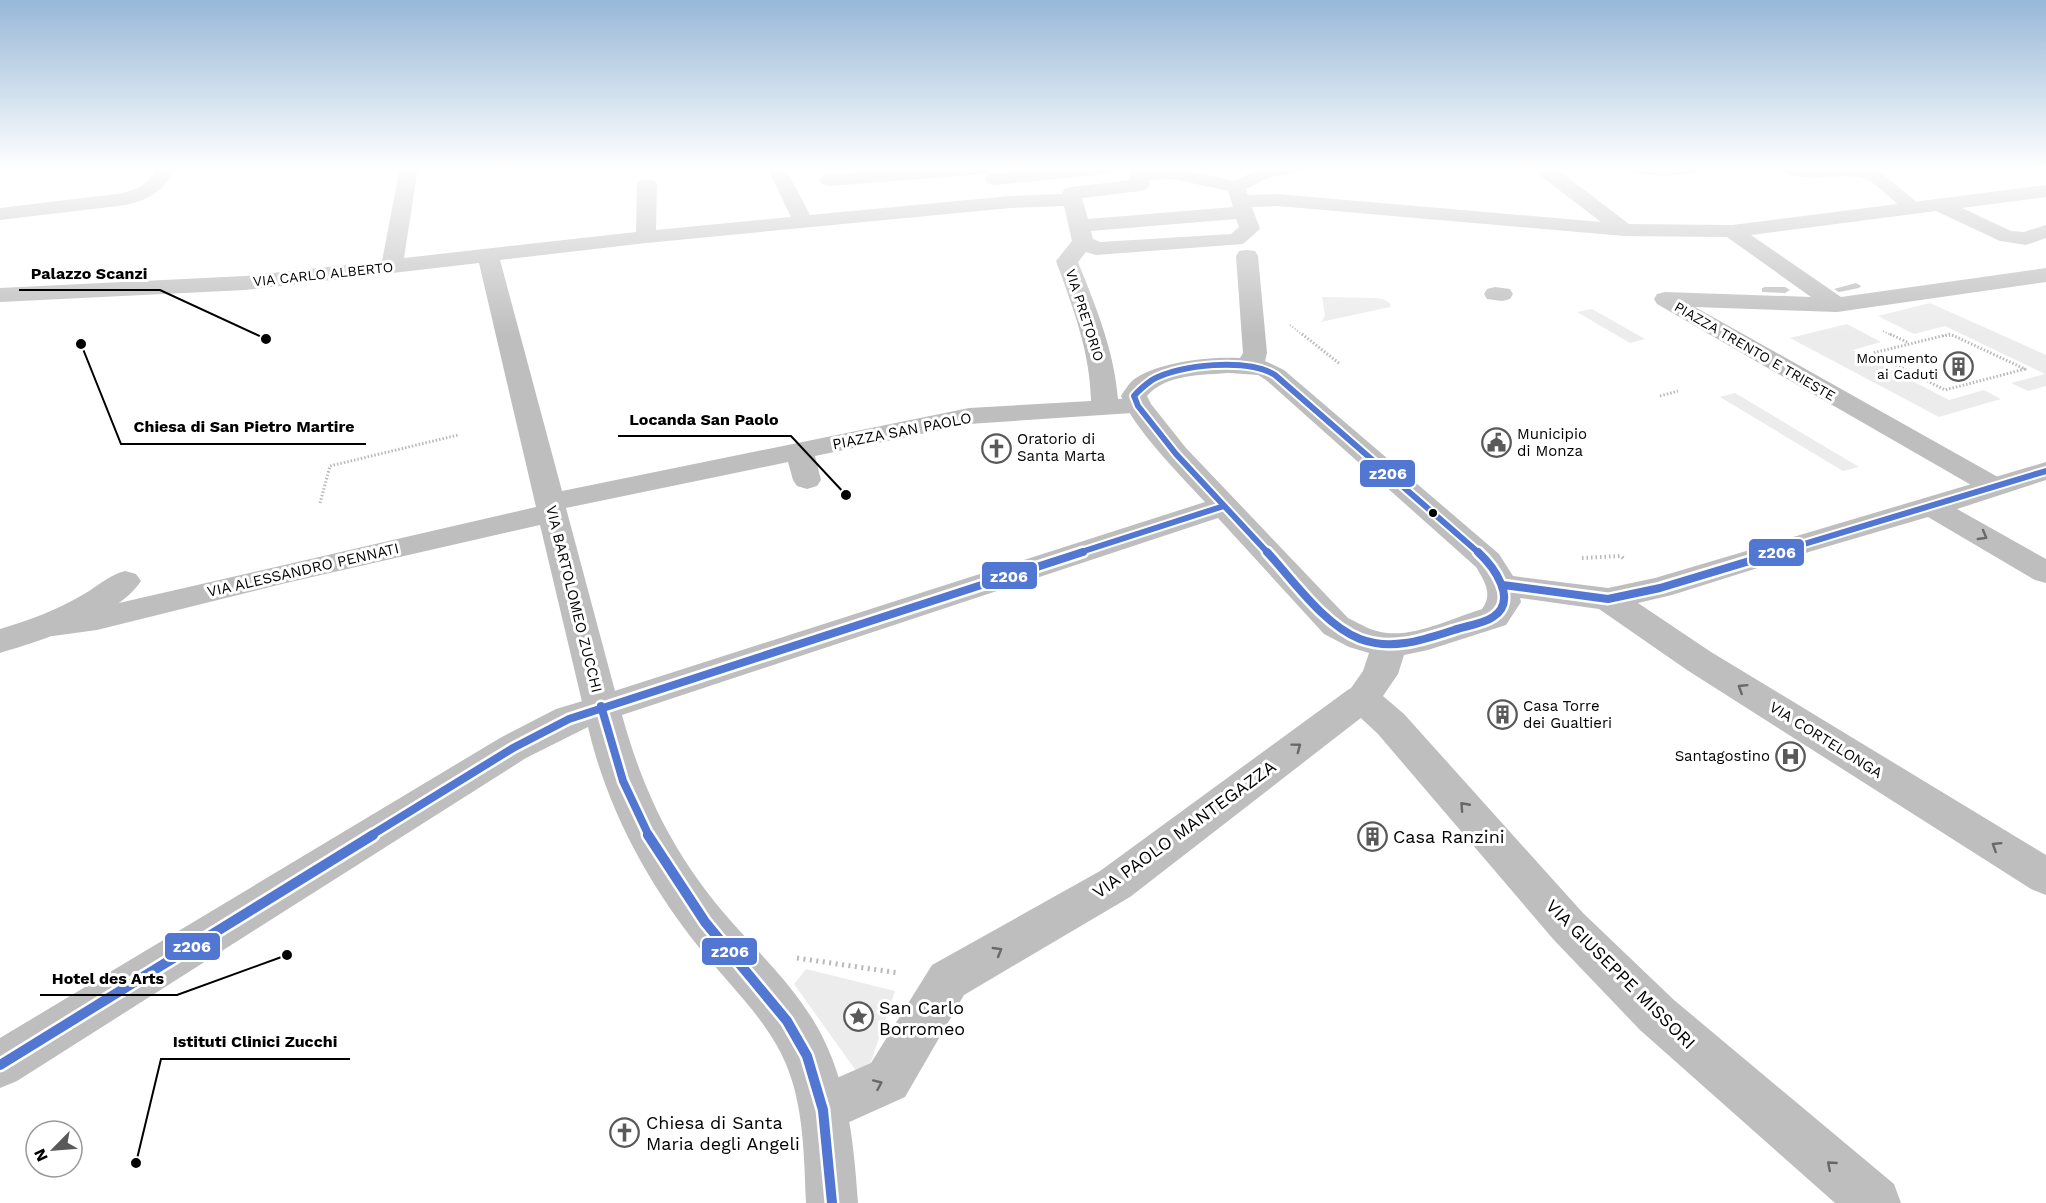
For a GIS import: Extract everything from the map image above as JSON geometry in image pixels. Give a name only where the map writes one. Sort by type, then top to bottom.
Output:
[{"type":"street","points":[[392,266],[399,223]]},
{"type":"street","points":[[645,237],[646,223]]},
{"type":"street","name":"VIA CARLO ALBERTO","points":[[0,295],[245,283],[645,237],[802,223]]},
{"type":"street","points":[[1078,223],[1081,234],[1096,249],[1241,248]]},
{"type":"street","points":[[1081,234],[1132,223]]},
{"type":"street","points":[[1248,223],[1250,229],[1241,248],[1255,354],[1250,366]]},
{"type":"street","points":[[1545,223],[1624,230],[1732,231],[1794,223]]},
{"type":"street","points":[[1615,223],[1624,230]]},
{"type":"street","points":[[1978,223],[2024,246],[2026,240],[2046,231]]},
{"type":"street","points":[[1732,231],[1837,305]]},
{"type":"street","name":"VIA PRETORIO","points":[[1081,234],[1067,261],[1093,330],[1103,370],[1120,407]]},
{"type":"street","name":"PIAZZA TRENTO E TRIESTE","points":[[1995,488],[1665,299],[1837,305],[2045,275],[2024,246]]},
{"type":"street","name":"VIA BARTOLOMEO ZUCCHI","points":[[488,256],[615,761],[637,812],[657,850],[705,922],[748,970],[806,1054],[825,1108]]},
{"type":"street","points":[[1250,366],[1264,368],[1275,375],[1488,561],[1503,585],[1503,602],[1494,616],[1416,642],[1388,645],[1361,639],[1336,626],[1176,454],[1120,407],[1147,381],[1205,367],[1250,366]]},
{"type":"street","name":"PIAZZA SAN PAOLO","points":[[551,508],[799,451],[969,416],[1120,407]]},
{"type":"street","points":[[799,451],[807,480]]},
{"type":"street","points":[[1503,585],[1608,598],[1660,588],[2046,471]]},
{"type":"street","points":[[0,1065],[513,748],[560,723],[601,706],[1224,506]]},
{"type":"street","points":[[1932,507],[2046,573]]},
{"type":"street","name":"VIA ALESSANDRO PENNATI","points":[[0,642],[53,625],[97,619],[551,508]]},
{"type":"street","name":"VIA ALESSANDRO PENNATI","points":[[53,625],[97,601],[125,581]]},
{"type":"street","name":"VIA CORTELONGA","points":[[1608,598],[1700,661],[2046,877]]},
{"type":"street","name":"VIA PAOLO MANTEGAZZA","points":[[948,981],[1115,884],[1362,698],[1386,664],[1388,645]]},
{"type":"street","name":"VIA GIUSEPPE MISSORI","points":[[1362,698],[1391,724],[1568,926],[1649,1007],[1875,1203]]},
{"type":"street","points":[[832,1203],[825,1108],[888,1080],[948,981]]},
{"type":"path","points":[[1288,315],[1289,325],[1340,364]]},
{"type":"path","points":[[1950,334],[2025,369],[1979,381],[1945,390],[1873,353],[1950,334]]},
{"type":"path","points":[[1660,396],[1678,391]]},
{"type":"path","points":[[320,503],[330,465],[458,435]]},
{"type":"path","points":[[748,970],[788,956],[948,981]]},
{"type":"shaded area","points":[[1322,297],[1375,298],[1383,299],[1391,304],[1390,307],[1321,322],[1325,316]]},
{"type":"shaded area","points":[[1930,303],[2046,355],[2046,386],[2028,391],[2011,383],[2045,374],[1945,326],[1914,334],[1878,316]]},
{"type":"shaded area","points":[[1592,309],[1645,339],[1630,343],[1577,312]]},
{"type":"shaded area","points":[[1847,324],[1881,342],[1853,350],[1949,400],[1984,390],[2001,399],[1939,417],[1790,338]]},
{"type":"shaded area","points":[[1735,393],[1859,467],[1843,471],[1720,397]]},
{"type":"shaded area","points":[[806,969],[895,991],[864,1082],[794,984]]},
{"type":"waterway","points":[[1839,289],[1856,286]]},
{"type":"waterway","points":[[1765,290],[1785,290]]},
{"type":"transit line","name":"z206","points":[[1229,365],[1264,368],[1275,375],[1488,561],[1503,585],[1504,602],[1494,617],[1416,642],[1388,645],[1361,639],[1336,626],[1176,454],[1138,406],[1134,396],[1143,387],[1164,374],[1190,368],[1229,365]]},
{"type":"transit line","name":"z206","points":[[1503,585],[1608,599],[1660,588],[2046,471]]},
{"type":"transit line","name":"z206","points":[[0,1065],[513,748],[569,719],[1224,506]]},
{"type":"transit line","name":"z206","points":[[601,706],[623,781],[653,845],[705,922],[787,1021],[807,1056],[823,1110],[832,1203]]},
{"type":"place","name":"Palazzo Scanzi","points":[[266,339]]},
{"type":"place","name":"Chiesa di San Pietro Martire","points":[[81,344]]},
{"type":"place","name":"Monumento ai Caduti","points":[[1959,366]]},
{"type":"place","name":"Municipio di Monza","points":[[1496,443]]},
{"type":"place","name":"Oratorio di Santa Marta","points":[[996,448]]},
{"type":"place","name":"Locanda San Paolo","points":[[846,495]]},
{"type":"place","name":"Casa Torre dei Gualtieri","points":[[1502,715]]},
{"type":"place","name":"Santagostino","points":[[1791,756]]},
{"type":"place","name":"Casa Ranzini","points":[[1372,836]]},
{"type":"place","name":"Hotel des Arts","points":[[287,955]]},
{"type":"place","name":"San Carlo Borromeo","points":[[858,1017]]},
{"type":"place","name":"Chiesa di Santa Maria degli Angeli","points":[[625,1132]]},
{"type":"place","name":"Istituti Clinici Zucchi","points":[[136,1163]]}]
